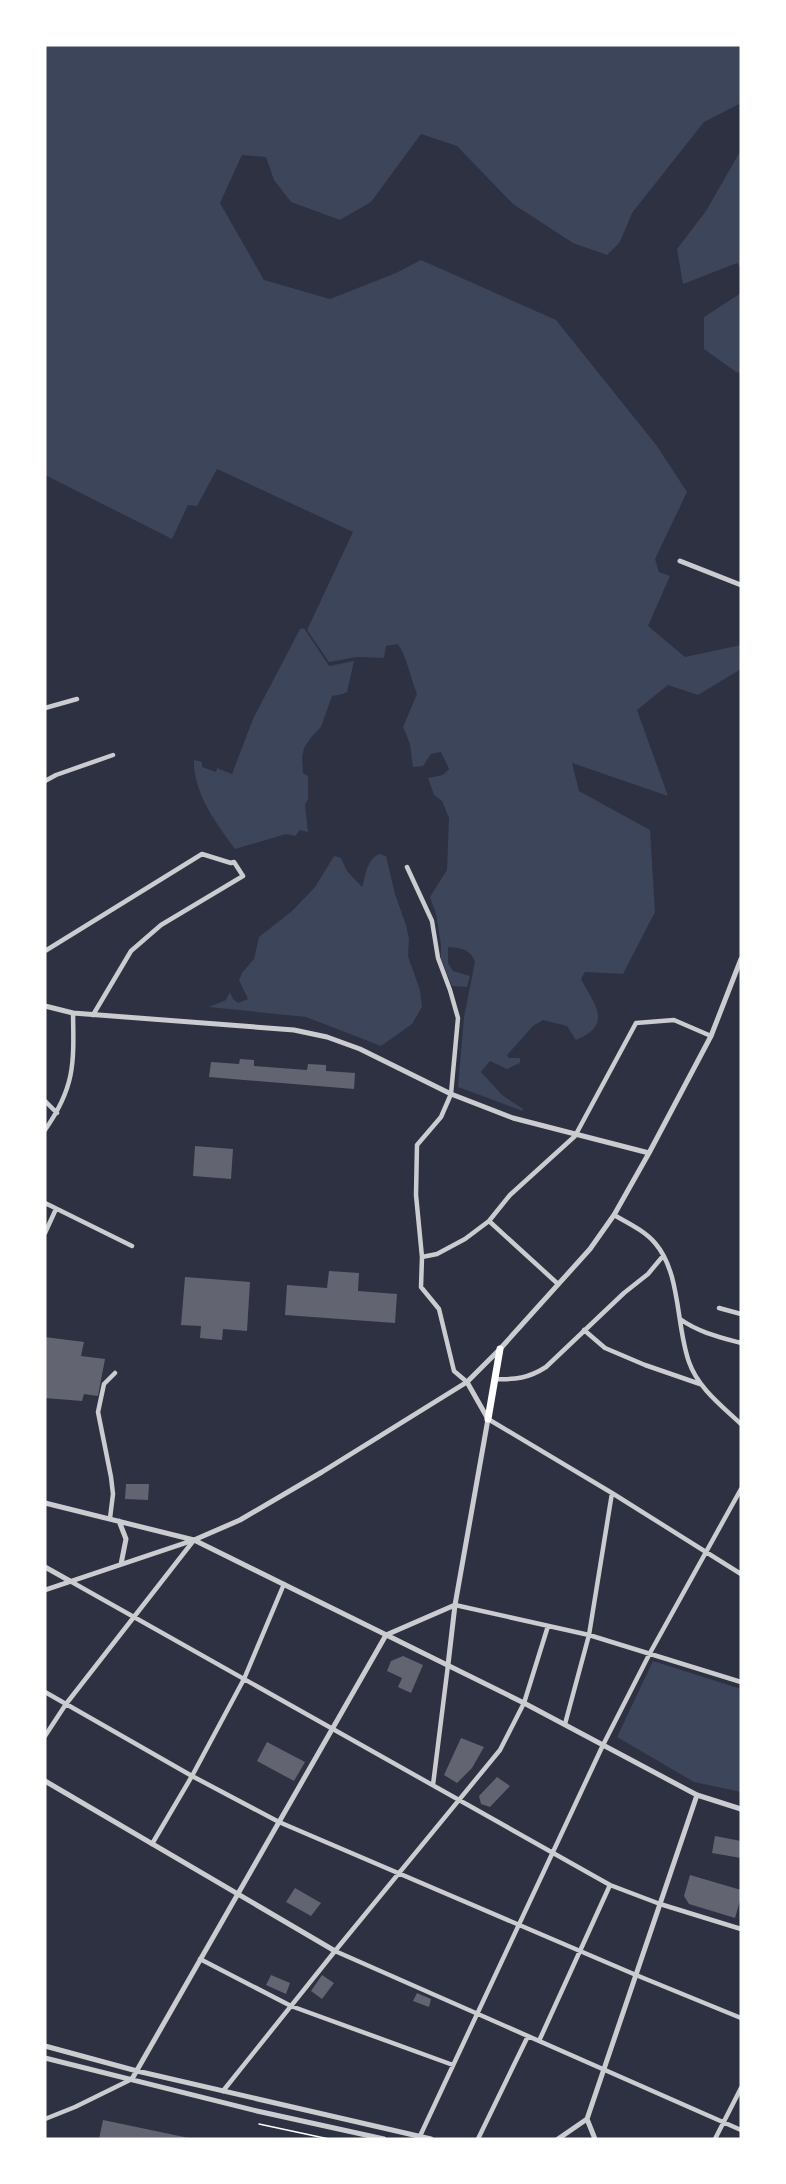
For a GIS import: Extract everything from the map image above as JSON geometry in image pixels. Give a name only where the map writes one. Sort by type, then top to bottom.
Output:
[{"type":"main road","points":[[488,1419],[500,1348]]},
{"type":"street","points":[[680,561],[741,585]]},
{"type":"street","points":[[45,708],[77,699]]},
{"type":"street","points":[[45,781],[113,754]]},
{"type":"street","points":[[45,951],[202,854],[234,862],[243,876],[161,925],[131,951],[93,1015]]},
{"type":"street","points":[[406,867],[432,921],[438,958],[458,1018],[451,1094],[441,1118],[417,1145],[416,1195],[423,1257],[421,1287],[438,1309],[454,1371],[466,1382],[488,1419],[741,1574]]},
{"type":"street","points":[[45,1590],[194,1540],[240,1520],[466,1382],[590,1249],[614,1215],[650,1153],[711,1036],[741,959]]},
{"type":"street","points":[[45,1006],[73,1013],[294,1030],[327,1037],[360,1049],[451,1094],[513,1118],[575,1136],[650,1153]]},
{"type":"street","points":[[45,1130],[66,1096],[70,1080],[74,1058],[73,1013]]},
{"type":"street","points":[[423,1257],[437,1254],[465,1239],[489,1221],[510,1195],[575,1136],[636,1023],[674,1020],[711,1036]]},
{"type":"street","points":[[45,1101],[57,1113]]},
{"type":"street","points":[[45,1203],[132,1246]]},
{"type":"street","points":[[45,1233],[56,1209]]},
{"type":"street","points":[[614,1215],[635,1227],[655,1243],[663,1256],[673,1285],[689,1362],[700,1384],[741,1424]]},
{"type":"street","points":[[489,1221],[558,1284]]},
{"type":"street","points":[[495,1379],[513,1380],[531,1376],[546,1367],[624,1293],[648,1274],[663,1256]]},
{"type":"street","points":[[719,1308],[741,1314]]},
{"type":"street","points":[[680,1319],[702,1331],[741,1343]]},
{"type":"street","points":[[584,1330],[605,1347],[645,1365],[700,1384]]},
{"type":"street","points":[[110,1518],[113,1494],[111,1476],[98,1412],[104,1384],[115,1373]]},
{"type":"street","points":[[432,1785],[455,1605],[488,1419]]},
{"type":"street","points":[[420,2136],[603,1745],[650,1653],[741,1489]]},
{"type":"street","points":[[565,1724],[589,1635],[612,1493]]},
{"type":"street","points":[[45,1503],[194,1540],[524,1703],[697,1795],[741,1809]]},
{"type":"street","points":[[119,1521],[126,1539],[121,1564]]},
{"type":"street","points":[[45,1736],[66,1704],[194,1540]]},
{"type":"street","points":[[45,1567],[609,1885],[660,1904],[741,1929]]},
{"type":"street","points":[[152,1844],[192,1776],[244,1679],[284,1584]]},
{"type":"street","points":[[45,2119],[132,2079],[386,1635],[455,1605],[589,1635],[741,1682]]},
{"type":"street","points":[[223,2091],[334,1951],[500,1750],[524,1703],[549,1626]]},
{"type":"street","points":[[45,1692],[192,1776],[279,1822],[741,2018]]},
{"type":"street","points":[[45,1781],[334,1951],[741,2130]]},
{"type":"street","points":[[558,2139],[587,2119],[697,1795]]},
{"type":"street","points":[[539,2041],[609,1885]]},
{"type":"street","points":[[200,1959],[291,2006],[453,2065]]},
{"type":"street","points":[[478,2139],[528,2036]]},
{"type":"street","points":[[45,2046],[136,2071],[431,2139]]},
{"type":"street","points":[[45,2058],[257,2111],[384,2139]]},
{"type":"street","points":[[715,2139],[741,2088]]},
{"type":"street","points":[[587,2119],[595,2139]]},
{"type":"path","points":[[259,2124],[329,2139]]},
{"type":"shaded area","points":[[45,45],[741,45],[741,103],[704,122],[632,213],[620,242],[607,255],[573,243],[513,204],[457,146],[421,134],[371,202],[340,220],[291,202],[274,180],[266,157],[242,155],[220,203],[264,280],[330,299],[396,273],[421,260],[556,320],[657,446],[687,492],[655,559],[659,572],[670,576],[648,626],[685,657],[741,645],[741,669],[698,695],[668,685],[637,710],[668,796],[572,763],[579,791],[650,830],[655,912],[623,974],[585,972],[581,979],[598,1013],[595,1027],[588,1034],[576,1040],[567,1026],[543,1020],[533,1026],[507,1055],[509,1058],[520,1058],[520,1063],[507,1069],[490,1061],[481,1072],[502,1095],[523,1111],[458,1087],[464,1017],[475,962],[464,950],[448,947],[448,963],[453,971],[470,976],[467,987],[452,986],[441,959],[436,914],[430,897],[447,870],[449,818],[442,801],[434,795],[428,778],[443,775],[449,769],[441,752],[431,754],[423,766],[413,767],[410,744],[403,727],[417,694],[404,656],[398,644],[386,646],[384,658],[357,657],[329,662],[307,630],[353,532],[217,469],[197,506],[188,505],[172,539],[45,475]]},
{"type":"shaded area","points":[[741,150],[741,268],[737,263],[683,284],[677,249],[706,211]]},
{"type":"shaded area","points":[[741,293],[741,373],[736,372],[704,349],[704,317]]},
{"type":"shaded area","points":[[304,628],[329,666],[354,661],[347,692],[332,696],[321,727],[304,748],[303,773],[308,776],[308,799],[305,805],[308,832],[300,830],[295,836],[286,834],[235,849],[207,807],[197,784],[194,760],[202,762],[202,767],[216,772],[217,768],[232,774],[253,719],[300,629]]},
{"type":"shaded area","points":[[379,854],[386,856],[395,894],[406,925],[409,939],[408,956],[420,990],[422,1007],[412,1024],[381,1046],[306,1017],[209,1007],[226,1000],[230,992],[238,1003],[248,999],[239,980],[254,959],[259,937],[292,911],[315,887],[334,856],[341,858],[347,871],[362,887],[371,860]]},
{"type":"shaded area","points":[[653,1661],[741,1689],[741,1792],[694,1782],[617,1737]]},
{"type":"building","points":[[240,1059],[254,1060],[254,1066],[307,1070],[308,1064],[326,1065],[326,1071],[355,1073],[354,1089],[209,1077],[211,1062],[239,1064]]},
{"type":"building","points":[[195,1146],[233,1149],[231,1179],[193,1176]]},
{"type":"building","points":[[329,1271],[359,1273],[358,1291],[397,1294],[395,1323],[285,1315],[287,1285],[327,1288]]},
{"type":"building","points":[[185,1277],[250,1282],[247,1331],[223,1329],[222,1340],[200,1338],[201,1326],[181,1325]]},
{"type":"building","points":[[45,1337],[84,1342],[81,1356],[105,1359],[98,1396],[84,1394],[82,1401],[45,1398]]},
{"type":"building","points":[[126,1484],[149,1484],[148,1500],[125,1499]]},
{"type":"building","points":[[403,1656],[423,1665],[411,1693],[398,1687],[402,1678],[387,1671],[391,1661]]},
{"type":"building","points":[[461,1738],[484,1747],[472,1768],[457,1783],[444,1775]]},
{"type":"building","points":[[267,1742],[305,1762],[294,1781],[257,1761]]},
{"type":"building","points":[[497,1777],[510,1786],[490,1807],[481,1804],[479,1796]]},
{"type":"building","points":[[715,1836],[741,1841],[741,1858],[712,1853]]},
{"type":"building","points":[[690,1875],[741,1890],[735,1918],[689,1904],[684,1896]]},
{"type":"building","points":[[295,1888],[321,1903],[311,1916],[286,1902]]},
{"type":"building","points":[[271,1975],[290,1983],[286,1994],[266,1985]]},
{"type":"building","points":[[322,1975],[334,1983],[322,1999],[311,1991]]},
{"type":"building","points":[[417,1993],[431,1999],[429,2007],[413,2001]]},
{"type":"building","points":[[103,2120],[189,2138],[189,2139],[99,2139]]}]
